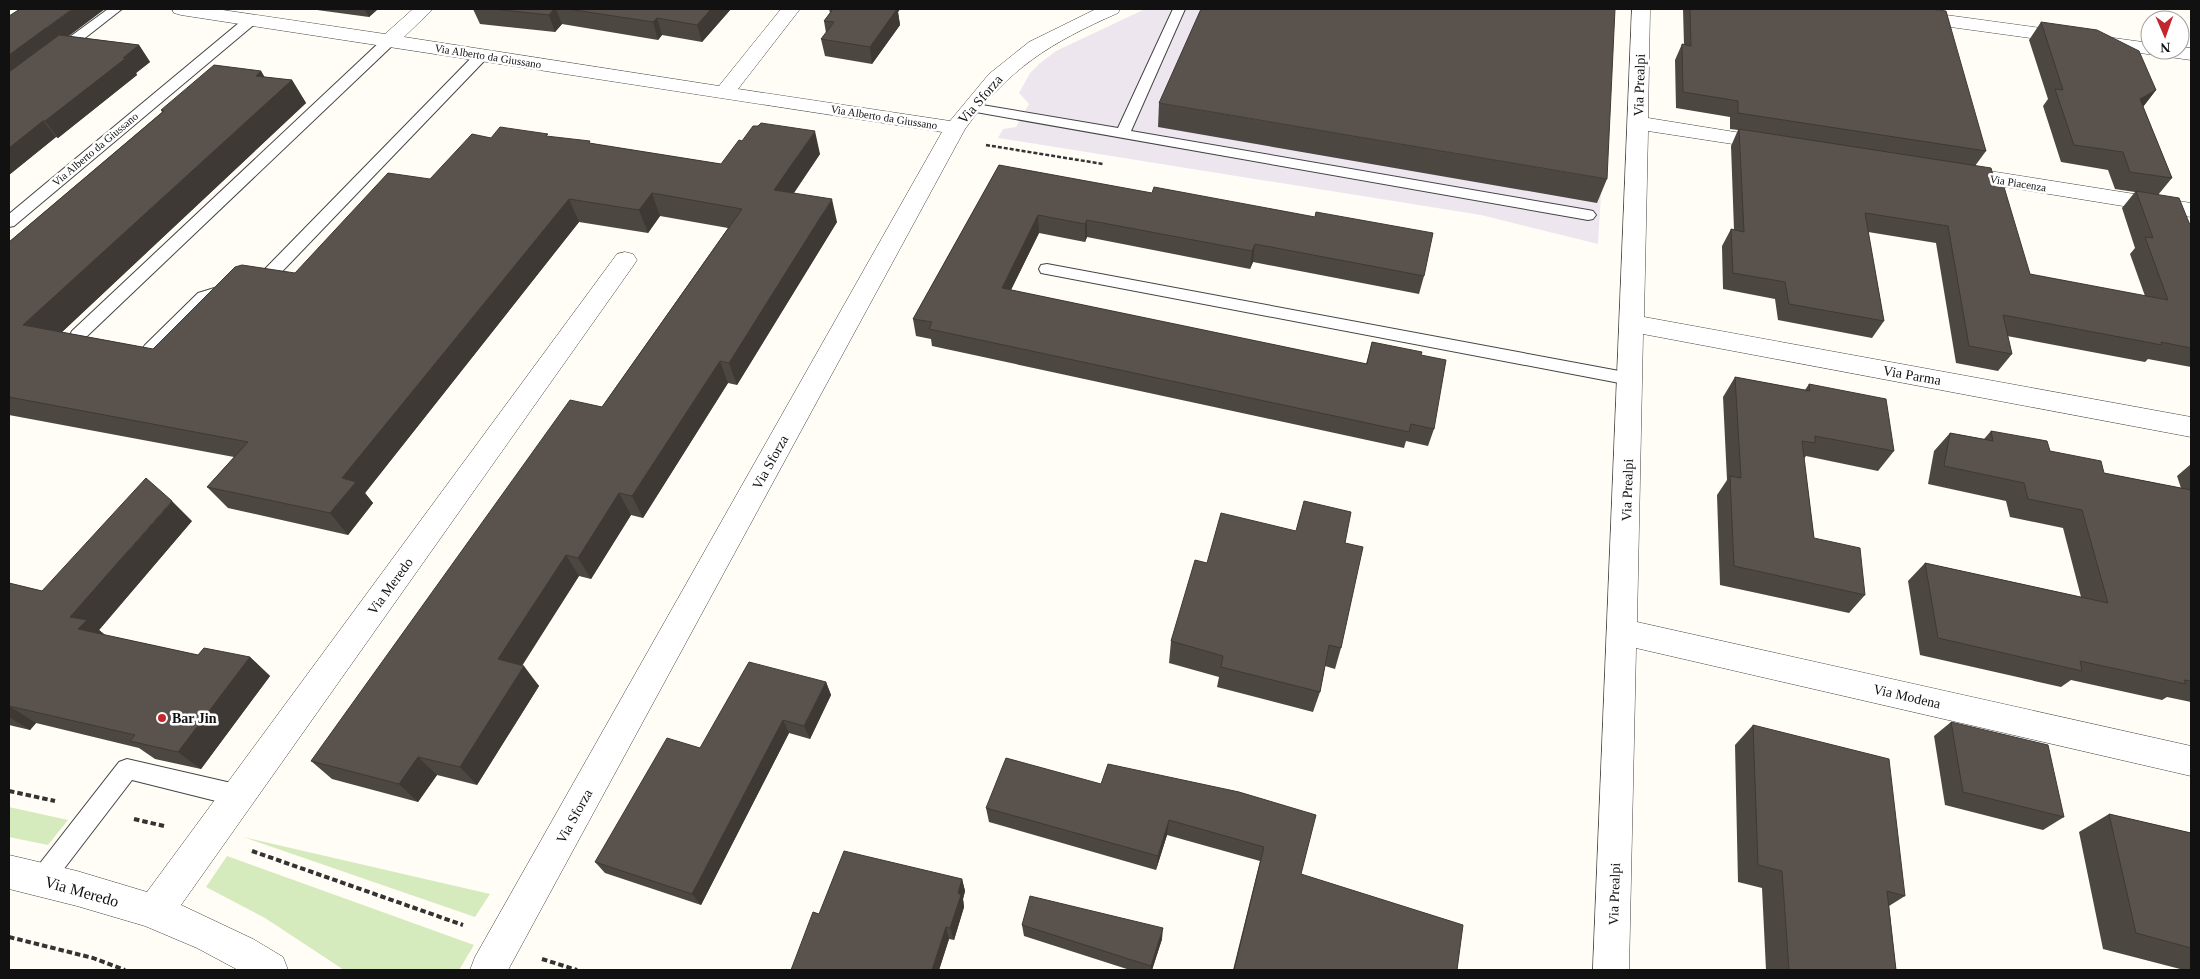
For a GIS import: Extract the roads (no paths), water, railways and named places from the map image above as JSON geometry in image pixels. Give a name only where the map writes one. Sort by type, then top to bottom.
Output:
[{"type":"street","name":"Via Alberto da Giussano","points":[[181,9],[725,92],[962,118]]},
{"type":"street","points":[[390,41],[424,9]]},
{"type":"street","points":[[725,92],[791,9]]},
{"type":"street","name":"Via Sforza","points":[[488,970],[962,118],[1005,70],[1026,53],[1055,35],[1111,9]]},
{"type":"street","name":"Via Prealpi","points":[[1611,970],[1641,9]]},
{"type":"street","points":[[1863,9],[2140,48]]},
{"type":"street","points":[[1638,123],[1793,147]]},
{"type":"street","name":"Via Piacenza","points":[[1939,170],[2191,210]]},
{"type":"street","name":"Via Meredo","points":[[155,911],[240,796],[625,260]]},
{"type":"street","name":"Via Parma","points":[[1632,323],[2191,427]]},
{"type":"street","name":"Via Modena","points":[[1622,632],[2191,761]]},
{"type":"street","name":"Via Meredo","points":[[9,872],[42,879],[155,911],[205,932],[255,966]]},
{"type":"lane","points":[[48,59],[116,9]]},
{"type":"lane","points":[[1123,133],[1179,9]]},
{"type":"lane","name":"Via Alberto da Giussano","points":[[9,222],[251,20]]},
{"type":"lane","points":[[78,335],[390,41]]},
{"type":"lane","points":[[151,349],[204,297],[266,278],[482,55]]},
{"type":"lane","points":[[962,118],[1123,133],[1588,215]]},
{"type":"lane","points":[[1047,269],[1630,379]]},
{"type":"lane","points":[[42,879],[127,769],[240,796]]},
{"type":"place","name":"Bar Jin","points":[[162,718]]}]
